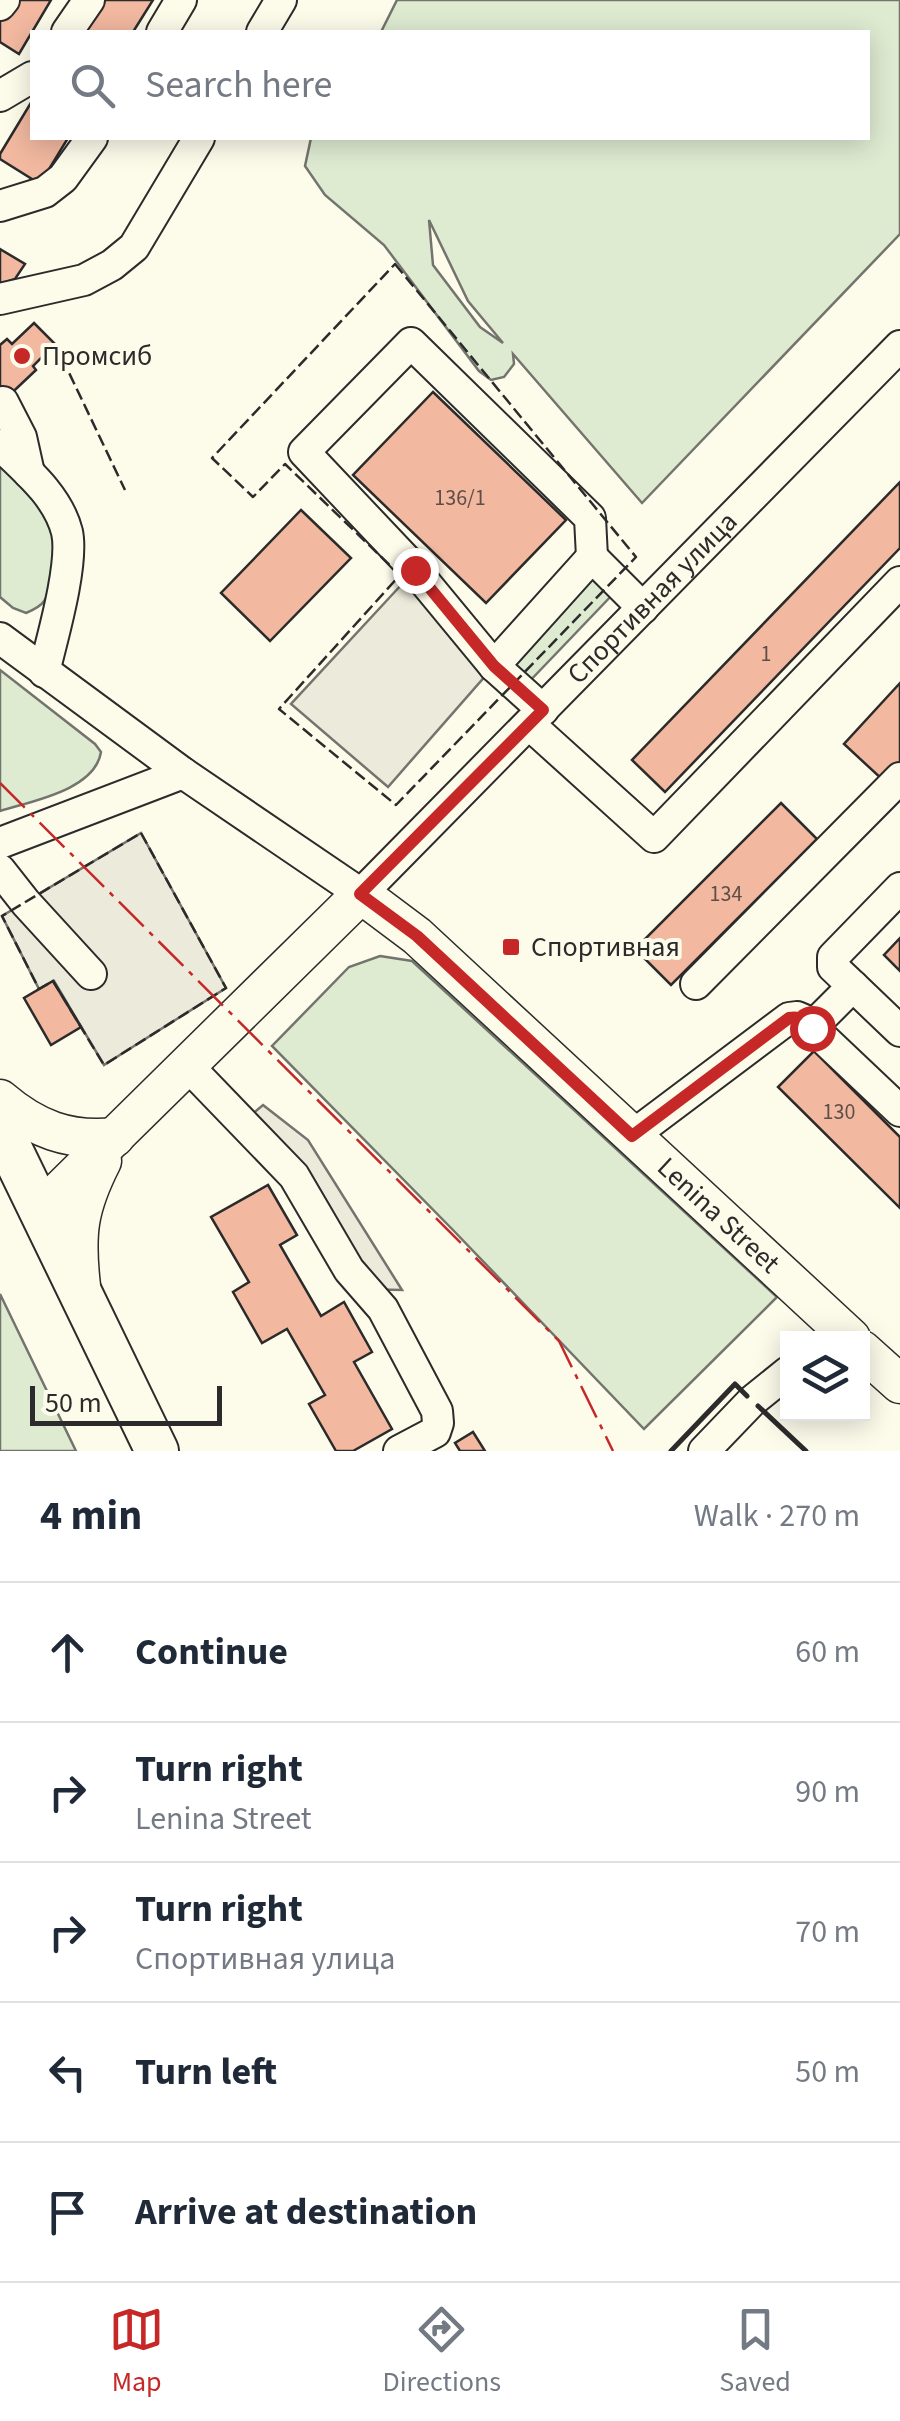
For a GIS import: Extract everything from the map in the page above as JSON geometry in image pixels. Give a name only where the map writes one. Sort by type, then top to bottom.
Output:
[{"type":"highway","points":[[0,1127],[158,1451]]},
{"type":"main road","points":[[41,1210],[360,894]]},
{"type":"main road","name":"Lenina Street","points":[[360,894],[417,936],[836,1331]]},
{"type":"main road","points":[[0,1100],[14,1112],[70,1137],[115,1137]]},
{"type":"main road","points":[[82,1294],[77,1252],[83,1204],[115,1137]]},
{"type":"main road","name":"Lenina Street","points":[[870,1360],[900,1384]]},
{"type":"street","points":[[69,30],[89,0]]},
{"type":"street","points":[[163,30],[181,0]]},
{"type":"street","points":[[263,30],[281,0]]},
{"type":"street","points":[[0,96],[30,78]]},
{"type":"street","points":[[0,206],[45,192],[63,178],[91,140]]},
{"type":"street","points":[[0,299],[84,280],[112,265],[134,247],[198,140]]},
{"type":"street","points":[[643,608],[592,557],[590,518],[411,344],[304,452],[415,570],[536,716],[654,836],[900,582]]},
{"type":"street","name":"Спортивная улица","points":[[360,894],[900,346]]},
{"type":"street","points":[[3,402],[22,437],[29,473]]},
{"type":"street","points":[[0,445],[57,508],[67,532],[67,567],[44,672]]},
{"type":"street","points":[[494,666],[592,557]]},
{"type":"street","points":[[0,638],[182,773],[360,894]]},
{"type":"street","points":[[0,843],[182,773]]},
{"type":"street","points":[[696,984],[900,778]]},
{"type":"street","points":[[0,870],[91,974]]},
{"type":"street","points":[[900,888],[833,956],[834,967],[900,1032]]},
{"type":"street","points":[[812,1028],[853,986]]},
{"type":"street","points":[[632,1136],[789,1018],[796,1017],[804,1020],[900,1111]]},
{"type":"street","points":[[187,1065],[294,1176],[349,1270],[383,1309],[437,1411],[440,1441],[398,1451]]},
{"type":"street","points":[[704,1451],[752,1401],[780,1378]]},
{"type":"green space","points":[[397,0],[900,0],[900,234],[642,503],[513,354],[514,364],[504,377],[491,380],[479,371],[384,245],[325,195],[305,166],[311,140],[870,140],[870,30],[382,30]],"holes":[[[429,220],[468,301],[503,343],[480,327],[433,265]]]},
{"type":"green space","points":[[0,465],[42,511],[56,544],[49,590],[39,607],[26,613],[0,597]]},
{"type":"green space","points":[[595,577],[615,592],[525,686],[510,658],[585,579]]},
{"type":"green space","points":[[0,670],[101,752],[96,765],[75,785],[0,811]]},
{"type":"green space","points":[[380,956],[412,961],[777,1297],[644,1429],[272,1046],[349,967]]},
{"type":"green space","points":[[0,1294],[76,1451],[0,1451]]},
{"type":"shaded area","points":[[415,570],[422,603],[494,666],[388,787],[291,704]]},
{"type":"shaded area","points":[[141,833],[226,988],[104,1065],[54,981],[39,989],[2,916]]},
{"type":"shaded area","points":[[263,1105],[308,1140],[402,1290],[353,1289],[249,1117]]},
{"type":"building","points":[[12,0],[51,0],[19,54],[0,42],[0,21]]},
{"type":"building","points":[[95,0],[153,0],[134,30],[76,30]]},
{"type":"building","points":[[30,104],[30,140],[67,140],[40,184],[0,159]]},
{"type":"building","points":[[0,249],[25,264],[15,279],[0,284]]},
{"type":"building","name":"Промсиб","points":[[34,323],[55,344],[33,366],[36,370],[0,404],[0,345],[7,339],[12,344]]},
{"type":"building","points":[[433,392],[566,520],[486,603],[353,475]]},
{"type":"building","points":[[900,482],[900,548],[665,792],[632,760]]},
{"type":"building","points":[[301,510],[351,558],[270,641],[221,593]]},
{"type":"building","points":[[900,683],[900,763],[884,781],[844,744]]},
{"type":"building","points":[[781,803],[817,839],[671,985],[635,949]]},
{"type":"building","points":[[900,938],[900,971],[884,955]]},
{"type":"building","points":[[53,981],[81,1027],[51,1045],[24,998]]},
{"type":"building","points":[[814,1051],[900,1137],[900,1208],[778,1087]]},
{"type":"building","points":[[268,1185],[297,1235],[280,1245],[321,1316],[344,1302],[372,1352],[354,1362],[392,1429],[353,1451],[336,1451],[309,1404],[325,1395],[287,1329],[262,1343],[233,1292],[249,1282],[211,1217]]},
{"type":"building","points":[[473,1432],[485,1451],[460,1451],[455,1443]]},
{"type":"fence","points":[[395,264],[636,557],[396,805],[279,709],[400,575],[285,464],[253,497],[212,458],[395,264]]},
{"type":"fence","points":[[62,358],[125,490]]},
{"type":"fence","points":[[141,833],[226,988],[104,1065],[53,981],[39,989],[2,916],[141,833]]},
{"type":"wall","points":[[671,1451],[735,1384],[747,1396]]},
{"type":"wall","points":[[758,1406],[806,1451]]},
{"type":"power","points":[[0,783],[559,1341],[613,1451]]},
{"type":"place","name":"Промсиб","points":[[22,356]]},
{"type":"place","name":"Спортивная","points":[[511,947]]},
{"type":"route","points":[[415,570],[494,666],[543,710],[360,894],[417,936],[632,1136],[789,1018],[804,1020],[812,1028]]}]
